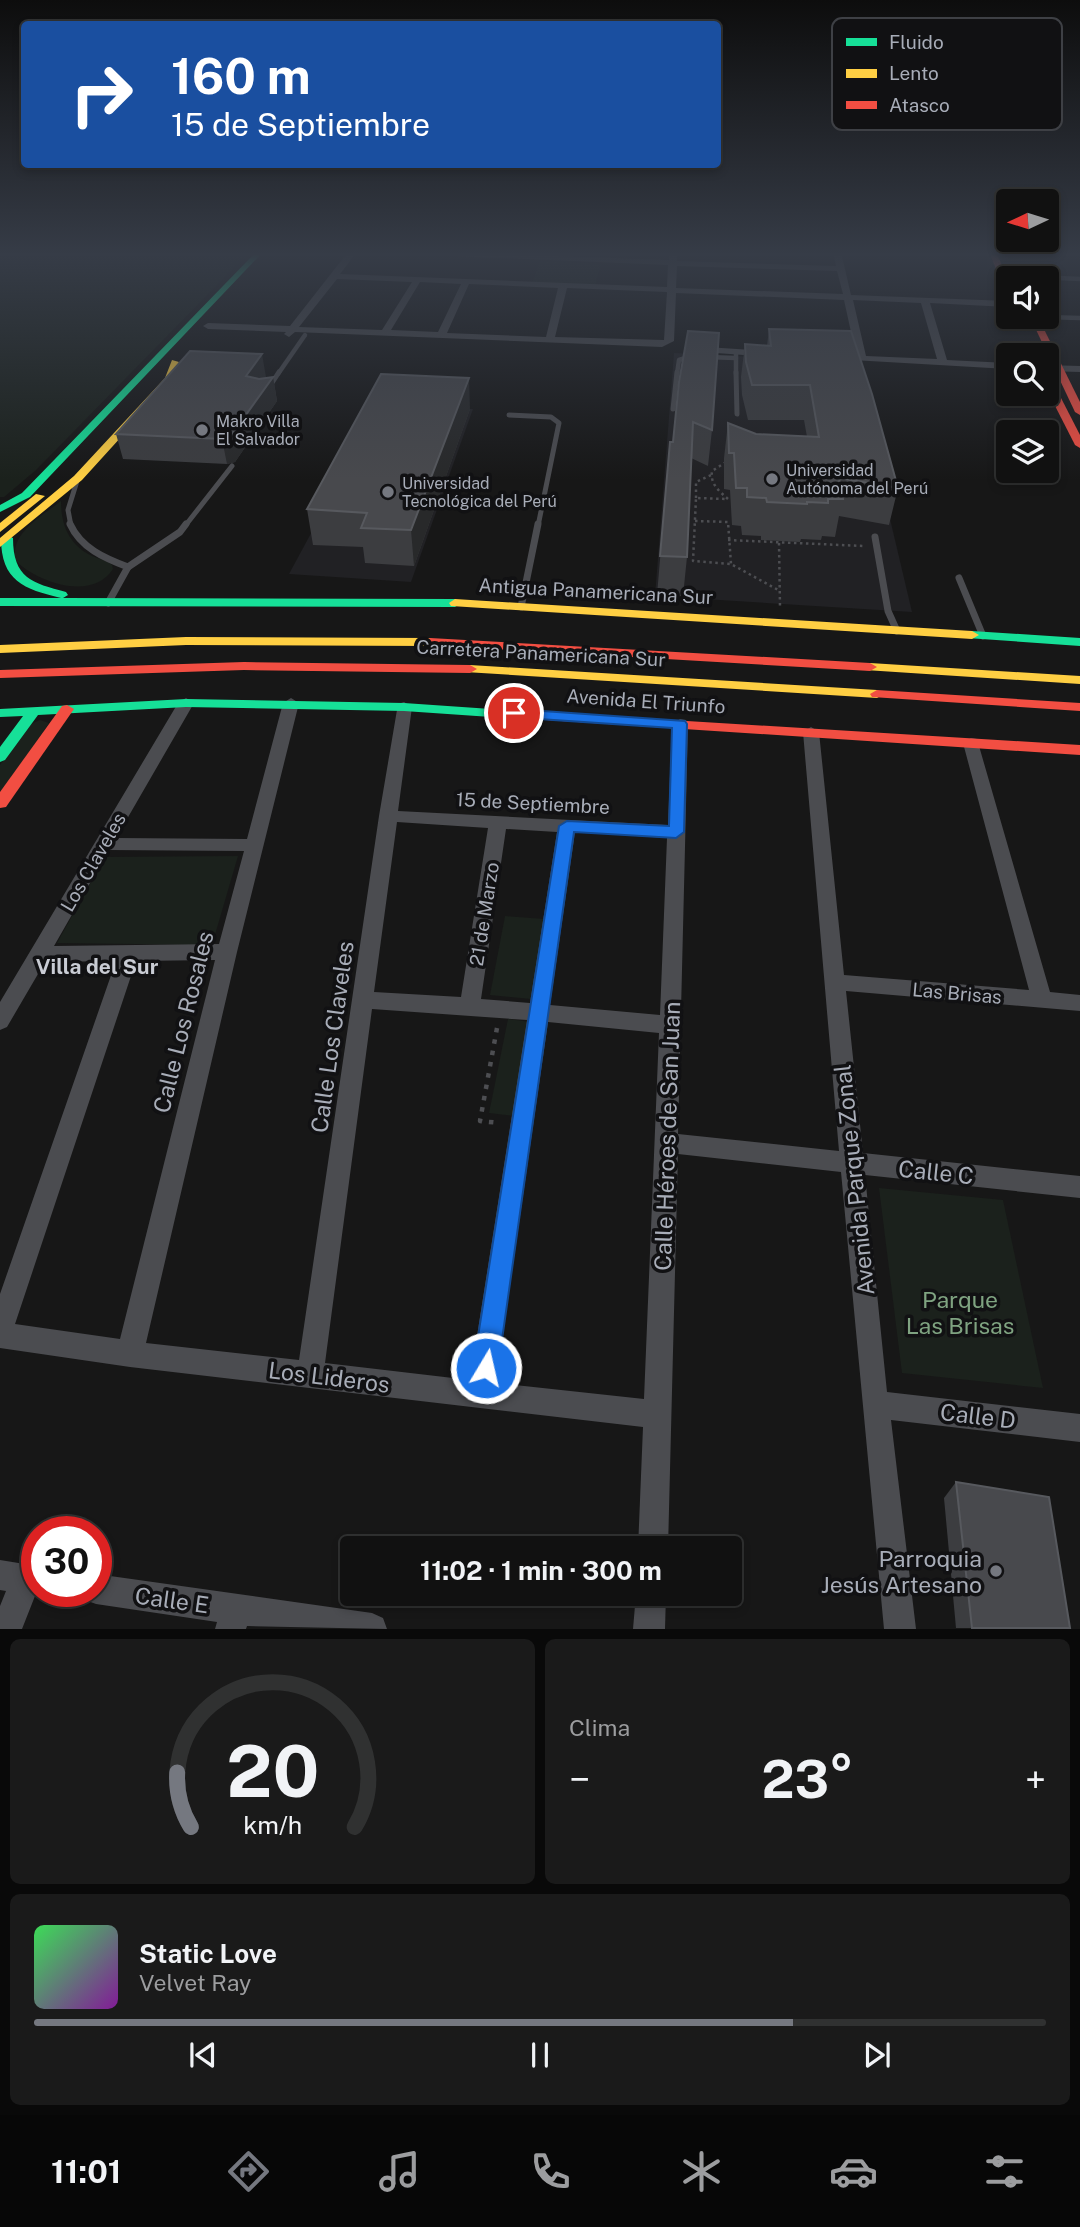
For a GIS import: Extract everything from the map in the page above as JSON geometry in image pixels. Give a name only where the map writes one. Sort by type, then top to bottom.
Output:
[{"type":"main road","points":[[108,603],[61,595],[18,579],[5,558],[2,537],[33,496],[189,328]]},
{"type":"main road","points":[[0,515],[33,496],[122,420],[206,329]]},
{"type":"main road","points":[[2,537],[78,478],[169,379],[175,362]]},
{"type":"main road","points":[[1059,384],[1080,412]]},
{"type":"main road","points":[[1059,394],[1080,445]]},
{"type":"main road","points":[[0,509],[33,496]]},
{"type":"main road","name":"Antigua Panamericana Sur","points":[[0,602],[394,602],[521,607],[1080,642]]},
{"type":"main road","name":"Antigua Panamericana Sur","points":[[0,610],[108,603]]},
{"type":"main road","name":"Carretera Panamericana Sur","points":[[0,649],[205,640],[413,641],[1080,680]]},
{"type":"main road","name":"Carretera Panamericana Sur","points":[[0,674],[210,666],[393,666],[488,669],[1080,707]]},
{"type":"main road","name":"Avenida El Triunfo","points":[[0,713],[187,703],[291,703],[404,707],[1080,750]]},
{"type":"main road","points":[[0,803],[67,709]]},
{"type":"main road","points":[[0,757],[35,710]]},
{"type":"street","points":[[291,332],[294,328]]},
{"type":"street","points":[[385,333],[388,328]]},
{"type":"street","points":[[441,335],[444,328]]},
{"type":"street","points":[[550,340],[553,328]]},
{"type":"street","points":[[206,329],[662,344],[668,341],[669,328]]},
{"type":"street","points":[[855,328],[862,359]]},
{"type":"street","points":[[933,328],[943,363]]},
{"type":"street","points":[[706,350],[736,355],[786,355]]},
{"type":"street","points":[[824,357],[996,365]]},
{"type":"street","points":[[1059,371],[1080,369]]},
{"type":"street","name":"Los Claveles","points":[[0,1021],[187,703]]},
{"type":"street","name":"Calle Los Rosales","points":[[130,1354],[227,952],[291,703]]},
{"type":"street","name":"Calle Los Claveles","points":[[310,1375],[404,707]]},
{"type":"street","name":"Calle Héroes de San Juan","points":[[654,1536],[680,724]]},
{"type":"street","name":"Avenida Parque Zonal","points":[[810,732],[875,1404],[900,1629]]},
{"type":"street","points":[[971,743],[1042,1000]]},
{"type":"street","name":"15 de Septiembre","points":[[388,816],[676,832]]},
{"type":"street","name":"21 de Marzo","points":[[470,1006],[498,822]]},
{"type":"street","points":[[481,1395],[567,826]]},
{"type":"street","points":[[104,845],[256,845]]},
{"type":"street","points":[[40,954],[227,952]]},
{"type":"street","points":[[0,1333],[129,953]]},
{"type":"street","name":"Las Brisas","points":[[835,982],[1080,1003]]},
{"type":"street","points":[[364,1000],[470,1006],[671,1025]]},
{"type":"street","name":"Calle C","points":[[667,1143],[1080,1187]]},
{"type":"street","name":"Los Lideros","points":[[0,1333],[130,1354],[659,1415]]},
{"type":"street","name":"Calle D","points":[[875,1404],[1080,1428]]},
{"type":"street","points":[[6,1629],[21,1578]]},
{"type":"street","name":"Calle E","points":[[112,1593],[233,1619],[372,1629]]},
{"type":"street","points":[[649,1629],[650,1606]]},
{"type":"lane","points":[[263,397],[306,333]]},
{"type":"lane","points":[[673,409],[679,360],[736,355],[737,414]]},
{"type":"lane","points":[[509,415],[551,417],[559,423],[521,607]]},
{"type":"lane","points":[[108,603],[128,568],[180,532],[232,466]]},
{"type":"lane","points":[[78,478],[68,513],[78,538],[128,568]]},
{"type":"lane","points":[[875,537],[888,611],[897,631]]},
{"type":"lane","points":[[959,578],[983,636]]},
{"type":"path","points":[[729,460],[696,482],[694,561],[731,565],[780,591]]},
{"type":"path","points":[[696,498],[728,499],[715,488],[710,475]]},
{"type":"path","points":[[695,521],[728,522],[731,565]]},
{"type":"path","points":[[728,540],[877,547]]},
{"type":"path","points":[[779,542],[781,623]]},
{"type":"path","points":[[500,1009],[480,1121],[523,1126]]},
{"type":"shaded area","name":"Universidad Autónoma del Perú","points":[[674,353],[853,362],[912,612],[655,596]]},
{"type":"shaded area","name":"Universidad Tecnológica del Perú","points":[[381,404],[473,409],[411,582],[289,574]]},
{"type":"green space","points":[[0,328],[175,328],[36,470],[4,497],[0,497]]},
{"type":"green space","points":[[61,501],[65,526],[72,540],[92,556],[112,565],[113,569],[104,579],[92,585],[64,585],[50,581],[24,568],[15,560],[15,550],[23,533]]},
{"type":"green space","points":[[40,720],[49,723],[0,794],[0,765],[31,724]]},
{"type":"green space","points":[[238,856],[212,945],[57,943],[105,857]]},
{"type":"green space","points":[[505,916],[544,919],[531,999],[490,995]]},
{"type":"green space","points":[[508,1019],[531,1022],[514,1116],[489,1113]]},
{"type":"green space","name":"Parque Las Brisas","points":[[879,1188],[1003,1200],[1043,1388],[902,1373]]},
{"type":"building","points":[[769,329],[851,331],[898,488],[839,478],[843,499],[807,504],[767,502],[766,498],[747,497],[747,488],[736,488],[734,453],[729,453],[728,423],[756,434],[819,437],[810,385],[752,385],[745,344],[771,346]]},
{"type":"building","points":[[688,331],[719,333],[712,430],[693,422],[687,557],[660,556],[670,442],[673,442]]},
{"type":"building","points":[[190,351],[262,354],[246,376],[259,379],[273,377],[230,437],[222,439],[116,434]]},
{"type":"building","points":[[381,374],[469,378],[411,530],[361,528],[367,513],[307,509]]},
{"type":"building","name":"Parroquia Jesús Artesano","points":[[956,1482],[1049,1497],[1070,1628],[972,1628]]},
{"type":"traffic: fast","points":[[0,509],[26,495],[187,328]]},
{"type":"traffic: fast","points":[[7,538],[7,552],[14,572],[29,584],[62,595]]},
{"type":"traffic: fast","points":[[0,602],[455,603]]},
{"type":"traffic: fast","points":[[972,635],[1080,642]]},
{"type":"traffic: fast","points":[[0,713],[186,703],[404,707],[491,713]]},
{"type":"traffic: fast","points":[[0,757],[35,710]]},
{"type":"traffic: slow","points":[[0,544],[78,478],[169,379],[175,362]]},
{"type":"traffic: slow","points":[[0,529],[40,496]]},
{"type":"traffic: slow","points":[[455,603],[972,635]]},
{"type":"traffic: slow","points":[[0,649],[186,641],[430,642]]},
{"type":"traffic: slow","points":[[870,667],[1080,680]]},
{"type":"traffic: slow","points":[[470,669],[877,694]]},
{"type":"traffic: jam","points":[[1040,329],[1080,412]]},
{"type":"traffic: jam","points":[[1059,404],[1080,445]]},
{"type":"traffic: jam","points":[[430,642],[870,667]]},
{"type":"traffic: jam","points":[[0,674],[244,666],[470,669]]},
{"type":"traffic: jam","points":[[877,694],[1080,707]]},
{"type":"traffic: jam","points":[[0,803],[67,709]]},
{"type":"traffic: jam","points":[[491,713],[1080,750]]},
{"type":"place","name":"Makro Villa El Salvador","points":[[202,430]]},
{"type":"place","name":"Universidad Autónoma del Perú","points":[[772,479]]},
{"type":"place","name":"Universidad Tecnológica del Perú","points":[[388,492]]},
{"type":"place","name":"Parroquia Jesús Artesano","points":[[996,1571]]},
{"type":"district","name":"Villa del Sur","points":[[97,966]]},
{"type":"route","points":[[486,1368],[567,826],[676,832],[680,724],[514,713]]}]
